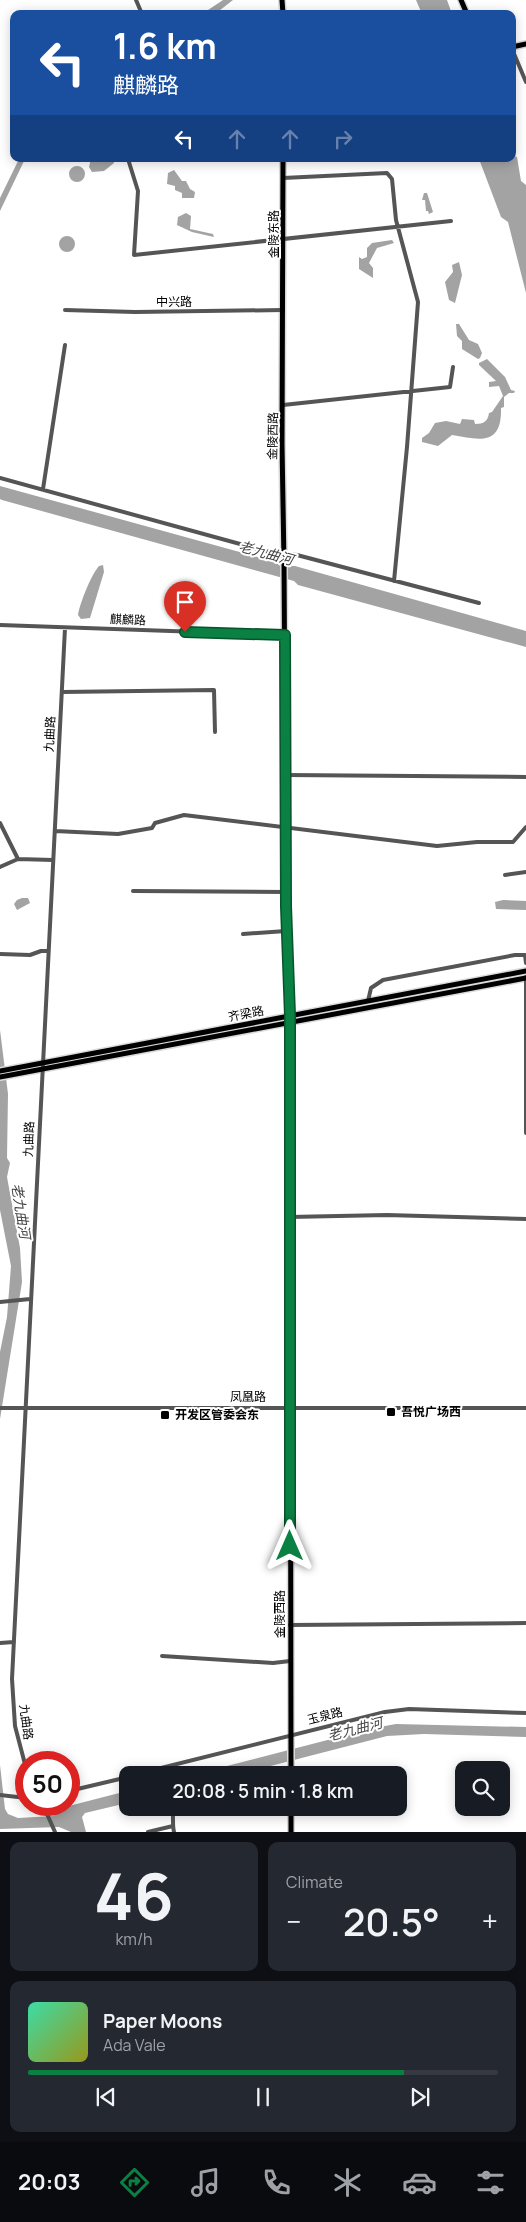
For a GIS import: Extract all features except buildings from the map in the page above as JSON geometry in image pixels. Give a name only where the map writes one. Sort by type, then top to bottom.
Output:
[{"type":"main road","name":"金陵东路","points":[[283,162],[283,310]]},
{"type":"main road","name":"金陵西路","points":[[283,310],[282,444],[285,584],[286,931],[290,1016],[289,1407],[291,1766]]},
{"type":"main road","name":"齐梁路","points":[[0,1077],[289,1023],[368,1004],[526,971]]},
{"type":"main road","name":"齐梁路","points":[[0,1071],[290,1016],[526,978]]},
{"type":"main road","points":[[291,1816],[291,1832]]},
{"type":"street","points":[[516,58],[526,82]]},
{"type":"street","points":[[129,162],[138,190],[134,255],[450,221]]},
{"type":"street","points":[[283,178],[387,174],[392,179],[393,202],[418,302],[412,391],[394,581]]},
{"type":"street","name":"中兴路","points":[[65,310],[135,312],[283,310]]},
{"type":"street","points":[[43,489],[65,345]]},
{"type":"street","points":[[283,405],[450,387],[453,367]]},
{"type":"street","points":[[0,478],[241,545],[269,552],[297,555],[479,603]]},
{"type":"street","name":"麒麟路","points":[[0,626],[285,635]]},
{"type":"street","name":"九曲路","points":[[22,1751],[15,1726],[12,1680],[65,628]]},
{"type":"street","points":[[62,692],[214,690],[215,732]]},
{"type":"street","points":[[286,775],[526,776]]},
{"type":"street","points":[[55,831],[118,834],[152,828],[155,823],[184,815],[437,846],[477,842],[512,842],[526,827]]},
{"type":"street","points":[[0,823],[18,859]]},
{"type":"street","points":[[0,867],[18,859],[53,860]]},
{"type":"street","points":[[505,875],[526,872]]},
{"type":"street","points":[[133,891],[286,892]]},
{"type":"street","points":[[242,934],[286,931]]},
{"type":"street","points":[[0,954],[30,955],[41,951],[48,951]]},
{"type":"street","points":[[368,1004],[371,988],[383,980],[526,955],[526,963]]},
{"type":"street","points":[[526,978],[526,1133]]},
{"type":"street","points":[[289,1216],[387,1215],[526,1219]]},
{"type":"street","points":[[0,1302],[30,1300]]},
{"type":"street","name":"凤凰路","points":[[2,1408],[526,1408]]},
{"type":"street","points":[[290,1625],[526,1623]]},
{"type":"street","points":[[1,1643],[14,1642]]},
{"type":"street","points":[[162,1656],[273,1663],[290,1661]]},
{"type":"street","name":"玉泉路","points":[[170,1766],[362,1717],[409,1709],[526,1713]]},
{"type":"street","points":[[80,1788],[119,1778]]},
{"type":"street","points":[[0,1795],[15,1797]]},
{"type":"street","points":[[48,1816],[55,1830]]},
{"type":"street","points":[[174,1816],[174,1832]]},
{"type":"street","points":[[148,1832],[173,1826]]},
{"type":"shaded area","points":[[223,0],[233,0],[220,10],[208,10]]},
{"type":"shaded area","points":[[416,0],[447,0],[451,10],[420,10]]},
{"type":"shaded area","points":[[517,157],[521,181],[526,185],[526,293],[508,222],[501,217],[480,162],[516,162]]},
{"type":"shaded area","points":[[18,162],[24,162],[0,211],[0,198]]},
{"type":"shaded area","points":[[90,162],[114,162],[104,171],[92,172],[89,167]]},
{"type":"shaded area","points":[[77,166],[85,174],[77,182],[69,174]]},
{"type":"shaded area","points":[[174,170],[182,181],[186,181],[190,189],[195,192],[194,198],[182,198],[182,193],[175,190],[175,186],[167,184],[168,173]]},
{"type":"shaded area","points":[[424,193],[427,193],[433,212],[429,214],[426,211],[425,200],[422,200]]},
{"type":"shaded area","points":[[186,213],[191,216],[190,229],[213,234],[214,237],[192,232],[177,225],[178,217]]},
{"type":"shaded area","points":[[67,236],[75,244],[67,252],[59,244]]},
{"type":"shaded area","points":[[392,240],[394,243],[377,248],[369,263],[373,268],[373,278],[359,269],[359,257],[362,259],[367,257],[367,248],[372,243]]},
{"type":"shaded area","points":[[459,262],[462,275],[455,303],[449,300],[445,282],[453,272],[452,265]]},
{"type":"shaded area","points":[[456,324],[459,324],[469,340],[478,344],[482,353],[480,358],[478,359],[462,349],[462,341],[457,336]]},
{"type":"shaded area","points":[[487,359],[505,377],[511,390],[515,391],[504,397],[504,407],[501,408],[498,429],[487,438],[480,439],[452,435],[438,446],[422,442],[422,438],[429,433],[435,423],[446,421],[460,424],[462,419],[474,420],[475,424],[478,424],[487,420],[489,413],[492,412],[503,396],[499,386],[489,387],[489,382],[496,381],[479,365],[479,363]]},
{"type":"shaded area","points":[[0,486],[276,562],[280,566],[295,566],[526,631],[526,647],[298,585],[294,581],[2,500],[0,499]]},
{"type":"shaded area","points":[[103,565],[104,572],[90,618],[81,619],[78,615],[86,589],[96,570],[99,566]]},
{"type":"shaded area","points":[[22,898],[28,898],[30,903],[17,910],[14,904]]},
{"type":"shaded area","points":[[503,900],[526,901],[526,910],[496,909],[495,902]]},
{"type":"shaded area","points":[[0,1030],[8,1094],[7,1158],[10,1163],[7,1177],[20,1248],[22,1282],[0,1419],[0,1352],[7,1317],[11,1266],[0,1210]]},
{"type":"shaded area","points":[[396,1724],[526,1727],[526,1737],[424,1734],[387,1736],[271,1766],[227,1766]]},
{"type":"shaded area","points":[[0,1765],[5,1809],[8,1814],[18,1818],[80,1816],[80,1803],[119,1793],[119,1805],[85,1813],[82,1817],[86,1832],[71,1832],[59,1827],[0,1829]]},
{"type":"place","name":"吾悦广场西","points":[[391,1412]]},
{"type":"place","name":"开发区管委会东","points":[[165,1415]]},
{"type":"route","points":[[185,632],[285,635],[286,970],[290,1016],[290,1546]]},
{"type":"water label","name":"老九曲河","points":[[266,553]]},
{"type":"water label","name":"老九曲河","points":[[21,1211]]},
{"type":"water label","name":"老九曲河","points":[[355,1729]]}]
